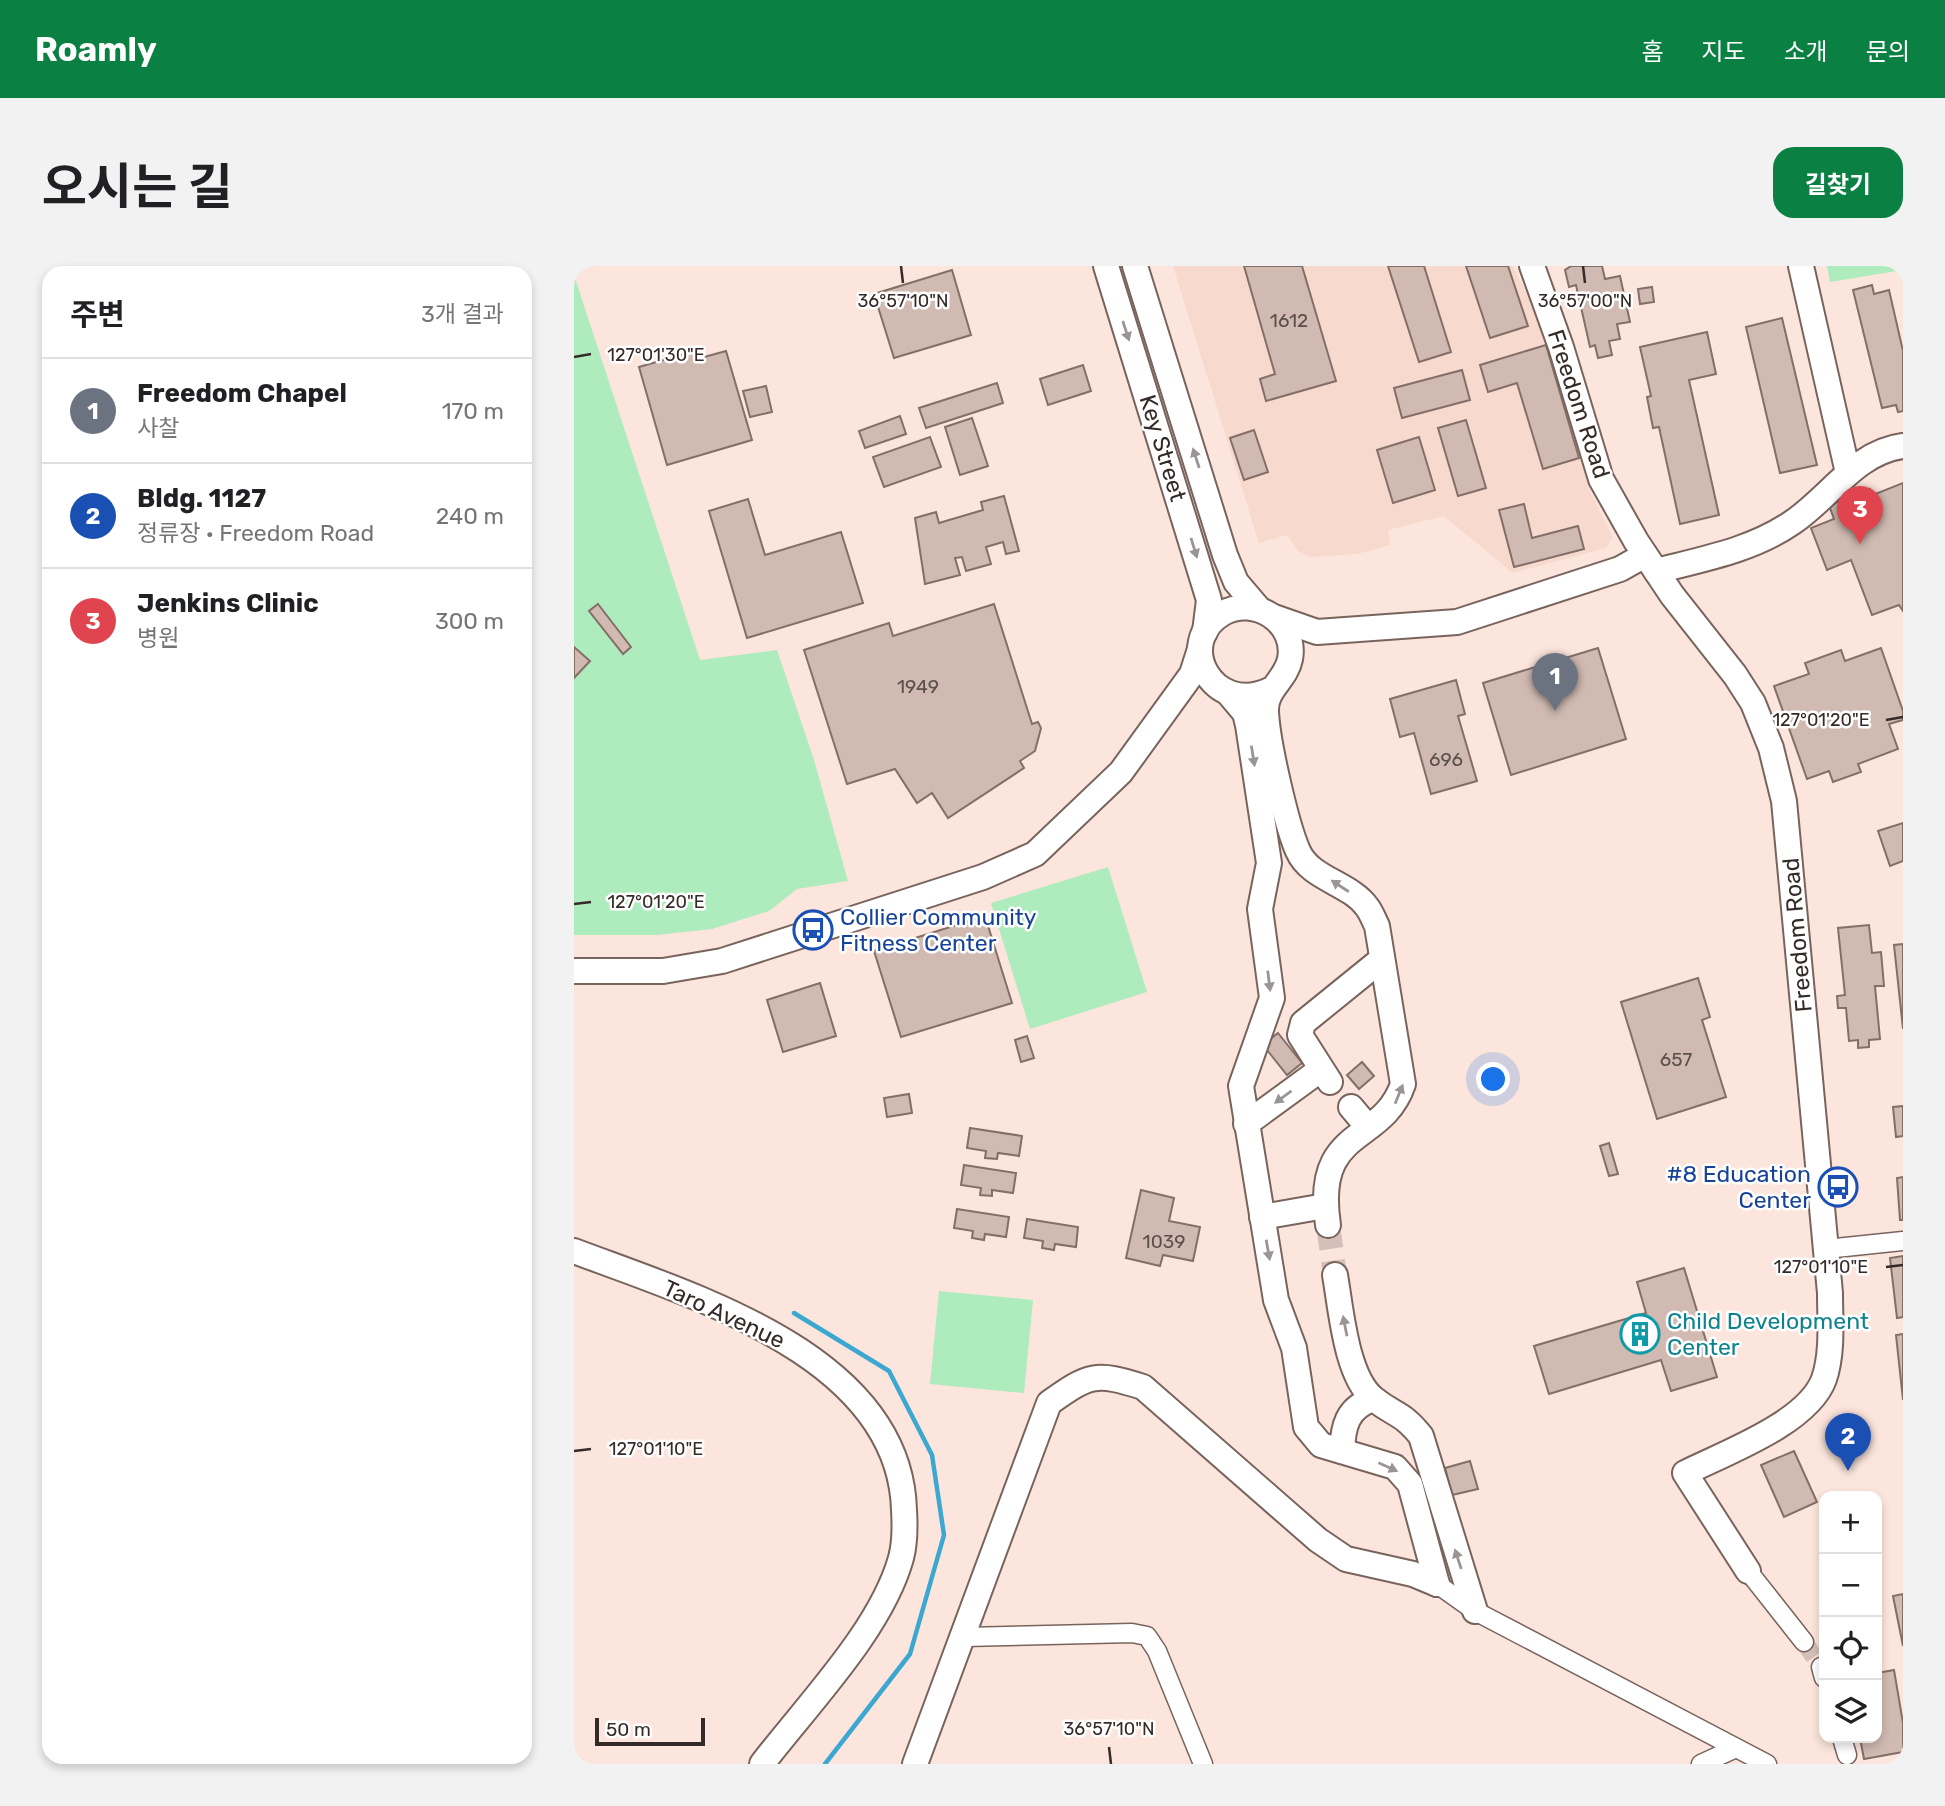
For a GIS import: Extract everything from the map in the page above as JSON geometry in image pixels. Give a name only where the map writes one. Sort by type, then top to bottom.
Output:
[{"type":"street","name":"Key Street","points":[[1106,266],[1209,600],[1203,640]]},
{"type":"street","name":"Key Street","points":[[1135,266],[1225,555],[1236,582],[1267,613]]},
{"type":"street","name":"Freedom Road","points":[[1532,266],[1561,347],[1601,479],[1650,563],[1753,703],[1771,748],[1787,824],[1830,1293],[1828,1364],[1816,1395],[1764,1433],[1685,1473],[1748,1571]]},
{"type":"street","points":[[1801,266],[1848,473]]},
{"type":"street","points":[[574,971],[663,971],[722,961],[1011,866],[1035,854],[1103,791],[1192,674],[1203,640],[1222,614],[1247,607],[1317,632],[1457,622],[1619,569],[1735,550],[1770,536],[1794,522],[1866,460],[1903,446]]},
{"type":"street","points":[[1262,1217],[1327,1215],[1325,1181],[1343,1146],[1396,1104],[1403,1084],[1377,926],[1367,906],[1345,888],[1314,870],[1299,855],[1291,835],[1266,704],[1290,657],[1289,642],[1267,613]]},
{"type":"street","points":[[1172,699],[1186,688],[1201,684],[1250,696],[1278,680],[1318,645],[1356,630]]},
{"type":"street","points":[[1203,640],[1202,662],[1245,713],[1269,863],[1260,909],[1272,998],[1241,1086],[1245,1124],[1276,1300],[1294,1348],[1306,1427],[1321,1445],[1395,1467],[1410,1484],[1437,1584]]},
{"type":"street","points":[[1245,1124],[1325,1076],[1300,1035],[1303,1023],[1382,959]]},
{"type":"street","points":[[1351,1107],[1367,1126]]},
{"type":"street","points":[[1826,1249],[1903,1241]]},
{"type":"street","name":"Taro Avenue","points":[[574,1251],[729,1312],[799,1350],[870,1409],[888,1441],[904,1482],[905,1529],[901,1557],[868,1629],[762,1764]]},
{"type":"street","points":[[1335,1275],[1357,1376],[1373,1399],[1406,1416],[1421,1436],[1475,1611]]},
{"type":"street","points":[[915,1764],[1049,1403],[1081,1381],[1106,1376],[1143,1387],[1318,1540],[1346,1559],[1413,1574],[1437,1584],[1475,1611],[1767,1764]]},
{"type":"street","points":[[1342,1451],[1343,1426],[1362,1403],[1373,1399]]},
{"type":"street","points":[[1748,1571],[1804,1642]]},
{"type":"street","points":[[964,1637],[1132,1633],[1147,1636],[1157,1651],[1203,1764]]},
{"type":"street","points":[[1701,1764],[1736,1748]]},
{"type":"shaded area","points":[[1173,266],[1513,266],[1538,316],[1590,491],[1613,537],[1606,548],[1513,573],[1444,516],[1388,530],[1390,545],[1357,554],[1311,557],[1298,551],[1287,535],[1259,543]]},
{"type":"green space","points":[[1827,266],[1903,266],[1903,270],[1830,282]]},
{"type":"green space","points":[[574,275],[700,660],[777,650],[814,760],[848,881],[797,889],[769,911],[712,929],[657,935],[574,935]]},
{"type":"green space","points":[[1108,867],[1147,992],[1030,1029],[991,903]]},
{"type":"green space","points":[[939,1291],[1033,1300],[1024,1393],[930,1384]]},
{"type":"building","points":[[1244,266],[1302,266],[1336,381],[1266,401],[1260,379],[1275,374]]},
{"type":"building","points":[[1388,266],[1424,266],[1451,352],[1419,362]]},
{"type":"building","points":[[1466,266],[1508,266],[1528,326],[1490,338]]},
{"type":"building","points":[[1571,266],[1602,266],[1605,279],[1620,276],[1630,322],[1617,324],[1620,339],[1609,341],[1612,355],[1598,358],[1595,345],[1590,347],[1576,285],[1569,287],[1565,270]]},
{"type":"building","points":[[952,270],[971,335],[894,358],[874,294]]},
{"type":"building","points":[[1872,285],[1874,294],[1889,290],[1903,351],[1903,411],[1898,412],[1896,405],[1882,408],[1853,290]]},
{"type":"building","points":[[1652,287],[1654,302],[1640,304],[1638,289]]},
{"type":"building","points":[[1782,318],[1817,465],[1780,473],[1746,327]]},
{"type":"building","points":[[1707,332],[1716,374],[1689,380],[1719,515],[1680,524],[1659,427],[1653,428],[1647,397],[1651,396],[1640,347]]},
{"type":"building","points":[[1546,345],[1579,458],[1543,469],[1517,383],[1488,392],[1480,365]]},
{"type":"building","points":[[702,349],[704,357],[726,351],[752,440],[667,465],[639,367]]},
{"type":"building","points":[[1083,365],[1091,391],[1048,405],[1040,379]]},
{"type":"building","points":[[1462,370],[1470,400],[1402,418],[1394,388]]},
{"type":"building","points":[[997,383],[1003,403],[926,428],[919,408]]},
{"type":"building","points":[[766,386],[772,412],[750,417],[743,391]]},
{"type":"building","points":[[900,416],[906,434],[865,448],[859,431]]},
{"type":"building","points":[[972,418],[988,466],[960,475],[945,427]]},
{"type":"building","points":[[1466,420],[1486,488],[1458,496],[1438,428]]},
{"type":"building","points":[[1254,430],[1268,472],[1244,480],[1230,438]]},
{"type":"building","points":[[930,437],[941,467],[884,487],[873,457]]},
{"type":"building","points":[[1419,437],[1435,490],[1393,503],[1377,450]]},
{"type":"building","points":[[1903,483],[1903,611],[1899,605],[1872,615],[1851,560],[1827,570],[1811,528],[1834,519],[1829,505],[1870,489],[1873,495]]},
{"type":"building","points":[[1004,496],[1019,551],[1006,554],[1003,542],[986,547],[991,564],[966,571],[962,557],[955,558],[960,575],[925,584],[915,518],[936,512],[939,523],[983,510],[981,502]]},
{"type":"building","points":[[748,499],[765,555],[841,532],[863,603],[747,638],[709,511]]},
{"type":"building","points":[[1524,504],[1532,538],[1578,526],[1584,549],[1514,567],[1499,510]]},
{"type":"building","points":[[598,604],[631,647],[623,654],[589,611]]},
{"type":"building","points":[[994,604],[1032,724],[1038,722],[1041,728],[1035,751],[1020,761],[1024,768],[948,818],[932,793],[917,803],[895,769],[847,784],[804,650],[889,623],[893,636]]},
{"type":"building","points":[[574,647],[590,661],[574,678]]},
{"type":"building","points":[[1598,648],[1626,739],[1511,775],[1483,683]]},
{"type":"building","points":[[1881,648],[1903,711],[1903,720],[1889,724],[1898,749],[1858,764],[1861,772],[1833,782],[1829,771],[1807,779],[1774,686],[1809,674],[1805,663],[1841,650],[1845,661]]},
{"type":"building","points":[[1456,680],[1465,714],[1458,716],[1477,781],[1431,794],[1414,733],[1400,737],[1390,699]]},
{"type":"building","points":[[1903,823],[1903,861],[1890,866],[1878,831]]},
{"type":"building","points":[[985,916],[1012,1003],[901,1037],[874,951]]},
{"type":"building","points":[[1869,925],[1872,953],[1881,952],[1884,986],[1875,986],[1880,1039],[1869,1040],[1869,1047],[1858,1048],[1858,1040],[1849,1041],[1846,1008],[1838,1008],[1837,996],[1845,995],[1838,928]]},
{"type":"building","points":[[1903,944],[1903,1029],[1894,945]]},
{"type":"building","points":[[1698,978],[1710,1017],[1702,1020],[1726,1097],[1657,1119],[1621,1002]]},
{"type":"building","points":[[820,983],[836,1036],[783,1052],[767,1000]]},
{"type":"building","points":[[1278,1033],[1302,1063],[1287,1075],[1263,1045]]},
{"type":"building","points":[[1027,1036],[1034,1058],[1021,1062],[1015,1040]]},
{"type":"building","points":[[1362,1062],[1374,1076],[1359,1089],[1347,1075]]},
{"type":"building","points":[[909,1094],[912,1113],[887,1117],[884,1098]]},
{"type":"building","points":[[1903,1106],[1903,1136],[1896,1137],[1893,1107]]},
{"type":"building","points":[[970,1128],[1022,1136],[1019,1156],[998,1153],[997,1159],[985,1158],[986,1151],[967,1148]]},
{"type":"building","points":[[1609,1143],[1618,1174],[1609,1176],[1600,1146]]},
{"type":"building","points":[[964,1165],[1016,1173],[1013,1193],[992,1190],[992,1196],[980,1195],[981,1188],[961,1185]]},
{"type":"building","points":[[1903,1177],[1903,1220],[1900,1220],[1897,1178]]},
{"type":"building","points":[[1141,1190],[1174,1198],[1169,1221],[1200,1227],[1193,1261],[1163,1255],[1160,1266],[1126,1258]]},
{"type":"building","points":[[957,1209],[1009,1217],[1006,1237],[985,1234],[984,1240],[972,1238],[973,1231],[954,1228]]},
{"type":"building","points":[[1027,1219],[1078,1227],[1076,1247],[1055,1244],[1054,1250],[1042,1248],[1043,1241],[1024,1238]]},
{"type":"building","points":[[1903,1256],[1903,1317],[1897,1318],[1890,1258]]},
{"type":"building","name":"Child Development Center","points":[[1684,1268],[1717,1377],[1671,1391],[1661,1360],[1549,1394],[1534,1346],[1646,1313],[1637,1282]]},
{"type":"building","points":[[1903,1334],[1903,1400],[1896,1335]]},
{"type":"building","points":[[1794,1451],[1817,1502],[1784,1517],[1761,1465]]},
{"type":"building","points":[[1470,1461],[1478,1489],[1452,1495],[1445,1468]]},
{"type":"building","points":[[1903,1594],[1903,1646],[1893,1596]]},
{"type":"building","points":[[1894,1670],[1903,1723],[1903,1752],[1864,1759],[1861,1743],[1882,1743],[1882,1672]]},
{"type":"waterway","points":[[794,1313],[889,1371],[932,1455],[944,1535],[910,1654],[825,1764]]},
{"type":"tunnel","points":[[1328,1225],[1335,1275]]},
{"type":"tunnel","points":[[1804,1642],[1819,1664]]},
{"type":"place","name":"Jenkins Clinic","points":[[1860,544]]},
{"type":"place","name":"Freedom Chapel","points":[[1555,711]]},
{"type":"place","name":"Collier Community Fitness Center","points":[[813,930]]},
{"type":"place","name":"#8 Education Center","points":[[1838,1187]]},
{"type":"place","name":"Child Development Center","points":[[1640,1334]]},
{"type":"place","name":"Bldg. 1127","points":[[1848,1471]]}]
